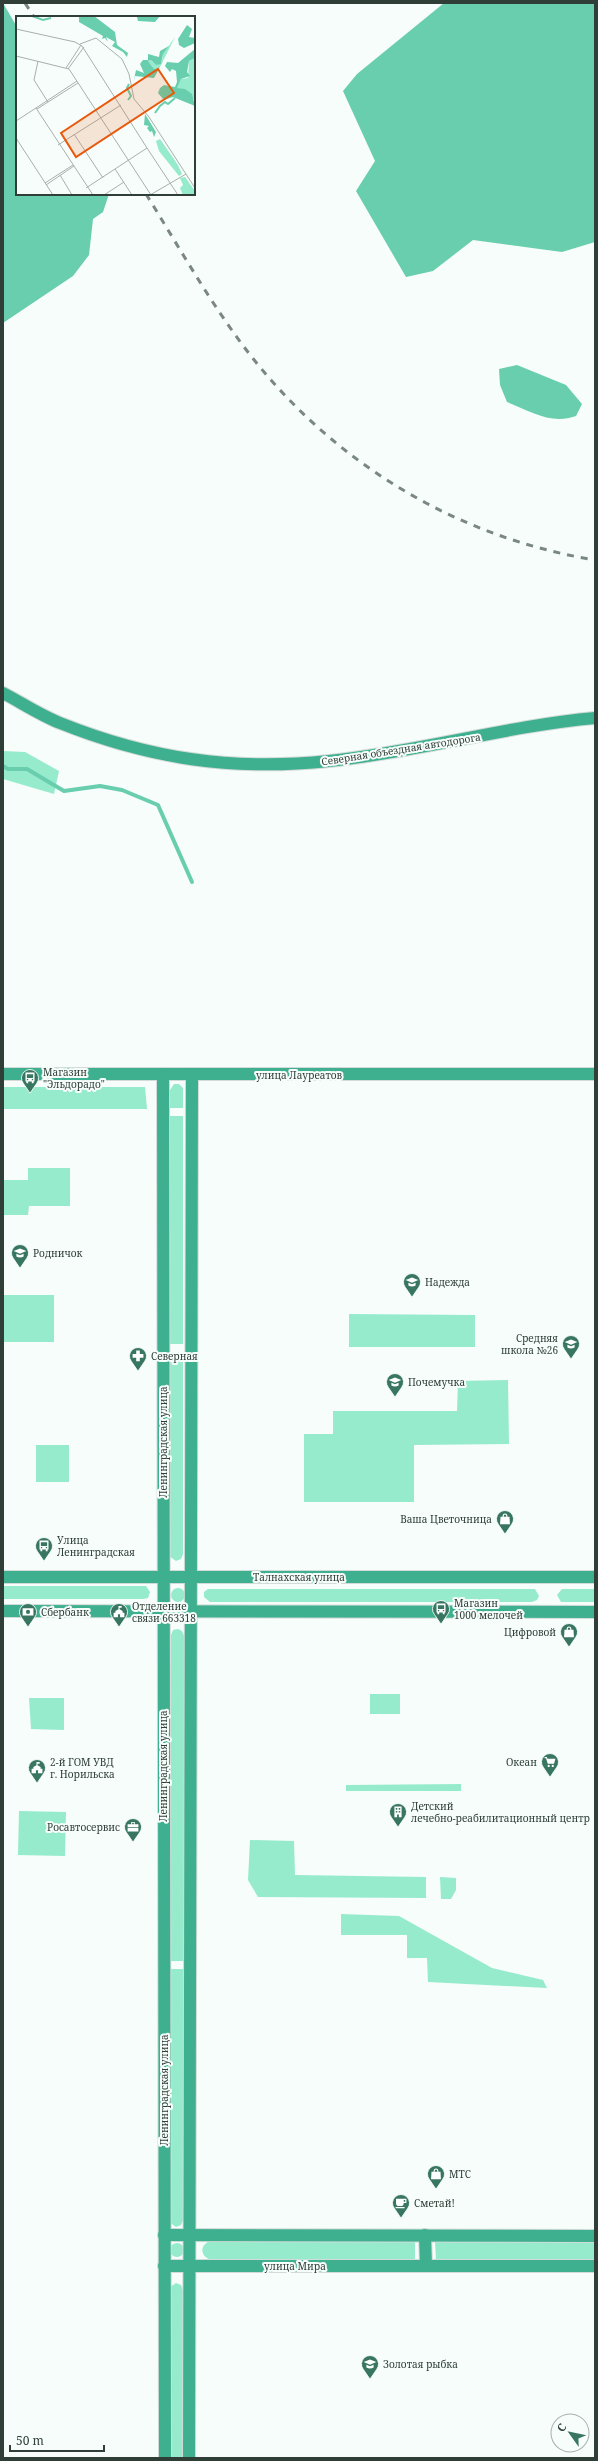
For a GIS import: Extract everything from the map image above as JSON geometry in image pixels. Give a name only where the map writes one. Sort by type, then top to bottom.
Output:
[{"type":"street","name":"Северная объездная автодорога","points":[[3,693],[59,722],[139,750],[184,760],[242,764],[330,761],[595,718]]},
{"type":"street","name":"улица Лауреатов","points":[[3,1074],[595,1074]]},
{"type":"street","name":"Ленинградская улица","points":[[163,1074],[165,2458]]},
{"type":"street","points":[[189,2458],[192,1074]]},
{"type":"street","name":"Талнахская улица","points":[[3,1577],[595,1577]]},
{"type":"street","points":[[3,1611],[595,1612]]},
{"type":"street","points":[[164,2235],[595,2236]]},
{"type":"street","points":[[425,2235],[426,2266]]},
{"type":"street","name":"улица Мира","points":[[164,2266],[595,2266]]},
{"type":"shaded area","points":[[3,3],[16,25],[16,195],[109,195],[103,212],[93,219],[89,255],[73,276],[3,323]]},
{"type":"shaded area","points":[[444,3],[595,3],[595,242],[562,252],[473,240],[433,271],[406,277],[356,191],[375,161],[343,91],[357,74]]},
{"type":"shaded area","points":[[517,365],[566,385],[582,404],[576,416],[558,419],[549,418],[532,413],[507,402],[500,385],[499,369]]},
{"type":"shaded area","points":[[3,751],[25,752],[59,771],[54,794],[3,779]]},
{"type":"shaded area","points":[[174,1084],[179,1084],[183,1088],[183,1108],[170,1108],[170,1090]]},
{"type":"shaded area","points":[[3,1087],[145,1087],[147,1109],[3,1109]]},
{"type":"shaded area","points":[[169,1116],[183,1116],[183,1344],[169,1344]]},
{"type":"shaded area","points":[[28,1168],[70,1168],[70,1206],[29,1206],[28,1215],[3,1215],[3,1180],[28,1180]]},
{"type":"shaded area","points":[[3,1295],[54,1295],[54,1342],[3,1342]]},
{"type":"shaded area","points":[[349,1314],[475,1315],[475,1347],[349,1347]]},
{"type":"shaded area","points":[[183,1352],[183,1554],[181,1559],[176,1561],[169,1556],[169,1353]]},
{"type":"shaded area","points":[[508,1380],[509,1444],[414,1445],[414,1502],[304,1502],[304,1434],[333,1434],[333,1411],[457,1411],[458,1381]]},
{"type":"shaded area","points":[[36,1445],[69,1445],[69,1482],[36,1482]]},
{"type":"shaded area","points":[[3,1586],[146,1586],[150,1592],[148,1598],[143,1599],[3,1599]]},
{"type":"shaded area","points":[[178,1588],[183,1590],[185,1595],[183,1600],[178,1602],[173,1600],[171,1595],[173,1590]]},
{"type":"shaded area","points":[[208,1589],[535,1589],[539,1596],[537,1600],[532,1602],[210,1602],[204,1597],[204,1592]]},
{"type":"shaded area","points":[[562,1589],[595,1589],[595,1602],[561,1602],[557,1595]]},
{"type":"shaded area","points":[[178,1629],[182,1631],[184,1636],[184,1961],[170,1961],[171,1635],[173,1630]]},
{"type":"shaded area","points":[[370,1694],[400,1694],[400,1714],[370,1714]]},
{"type":"shaded area","points":[[29,1698],[64,1698],[64,1730],[31,1729]]},
{"type":"shaded area","points":[[461,1784],[461,1791],[346,1791],[346,1785]]},
{"type":"shaded area","points":[[19,1811],[66,1812],[65,1856],[18,1855]]},
{"type":"shaded area","points":[[250,1840],[294,1841],[295,1875],[426,1877],[426,1898],[258,1897],[248,1880]]},
{"type":"shaded area","points":[[440,1877],[456,1878],[456,1890],[451,1899],[441,1899]]},
{"type":"shaded area","points":[[341,1914],[399,1916],[492,1968],[543,1980],[547,1988],[428,1982],[427,1958],[407,1958],[407,1935],[341,1935]]},
{"type":"shaded area","points":[[170,1969],[184,1969],[183,2220],[181,2225],[176,2227],[169,2222]]},
{"type":"shaded area","points":[[210,2241],[415,2242],[415,2260],[209,2259],[204,2255],[202,2250],[204,2245]]},
{"type":"shaded area","points":[[435,2242],[595,2242],[595,2260],[436,2260]]},
{"type":"shaded area","points":[[177,2243],[182,2245],[184,2250],[182,2255],[177,2257],[172,2255],[170,2250],[172,2245]]},
{"type":"shaded area","points":[[176,2283],[181,2285],[183,2290],[183,2458],[169,2458],[170,2287]]},
{"type":"waterway","points":[[3,766],[8,769],[27,769],[64,791],[100,786],[122,790],[158,805],[192,882]]},
{"type":"railway","points":[[25,3],[33,16]]},
{"type":"railway","points":[[147,195],[198,279],[255,361],[289,399],[326,434],[365,465],[407,492],[451,516],[497,535],[545,550],[595,560]]},
{"type":"place","name":"Магазин \"Эльдорадо\"","points":[[30,1093]]},
{"type":"place","name":"Родничок","points":[[20,1268]]},
{"type":"place","name":"Надежда","points":[[412,1297]]},
{"type":"place","name":"Средняя школа №26","points":[[571,1359]]},
{"type":"place","name":"Северная","points":[[138,1371]]},
{"type":"place","name":"Почемучка","points":[[395,1397]]},
{"type":"place","name":"Ваша Цветочница","points":[[505,1534]]},
{"type":"place","name":"Улица Ленинградская","points":[[44,1561]]},
{"type":"place","name":"Магазин 1000 мелочей","points":[[441,1624]]},
{"type":"place","name":"Сбербанк","points":[[28,1627]]},
{"type":"place","name":"Отделение связи 663318","points":[[119,1627]]},
{"type":"place","name":"Цифровой","points":[[569,1647]]},
{"type":"place","name":"Океан","points":[[550,1777]]},
{"type":"place","name":"2-й ГОМ УВД г. Норильска","points":[[37,1783]]},
{"type":"place","name":"Детский лечебно-реабилитационный центр","points":[[398,1827]]},
{"type":"place","name":"Росавтосервис","points":[[133,1842]]},
{"type":"place","name":"МТС","points":[[436,2189]]},
{"type":"place","name":"Сметай!","points":[[401,2218]]},
{"type":"place","name":"Золотая рыбка","points":[[370,2379]]}]
